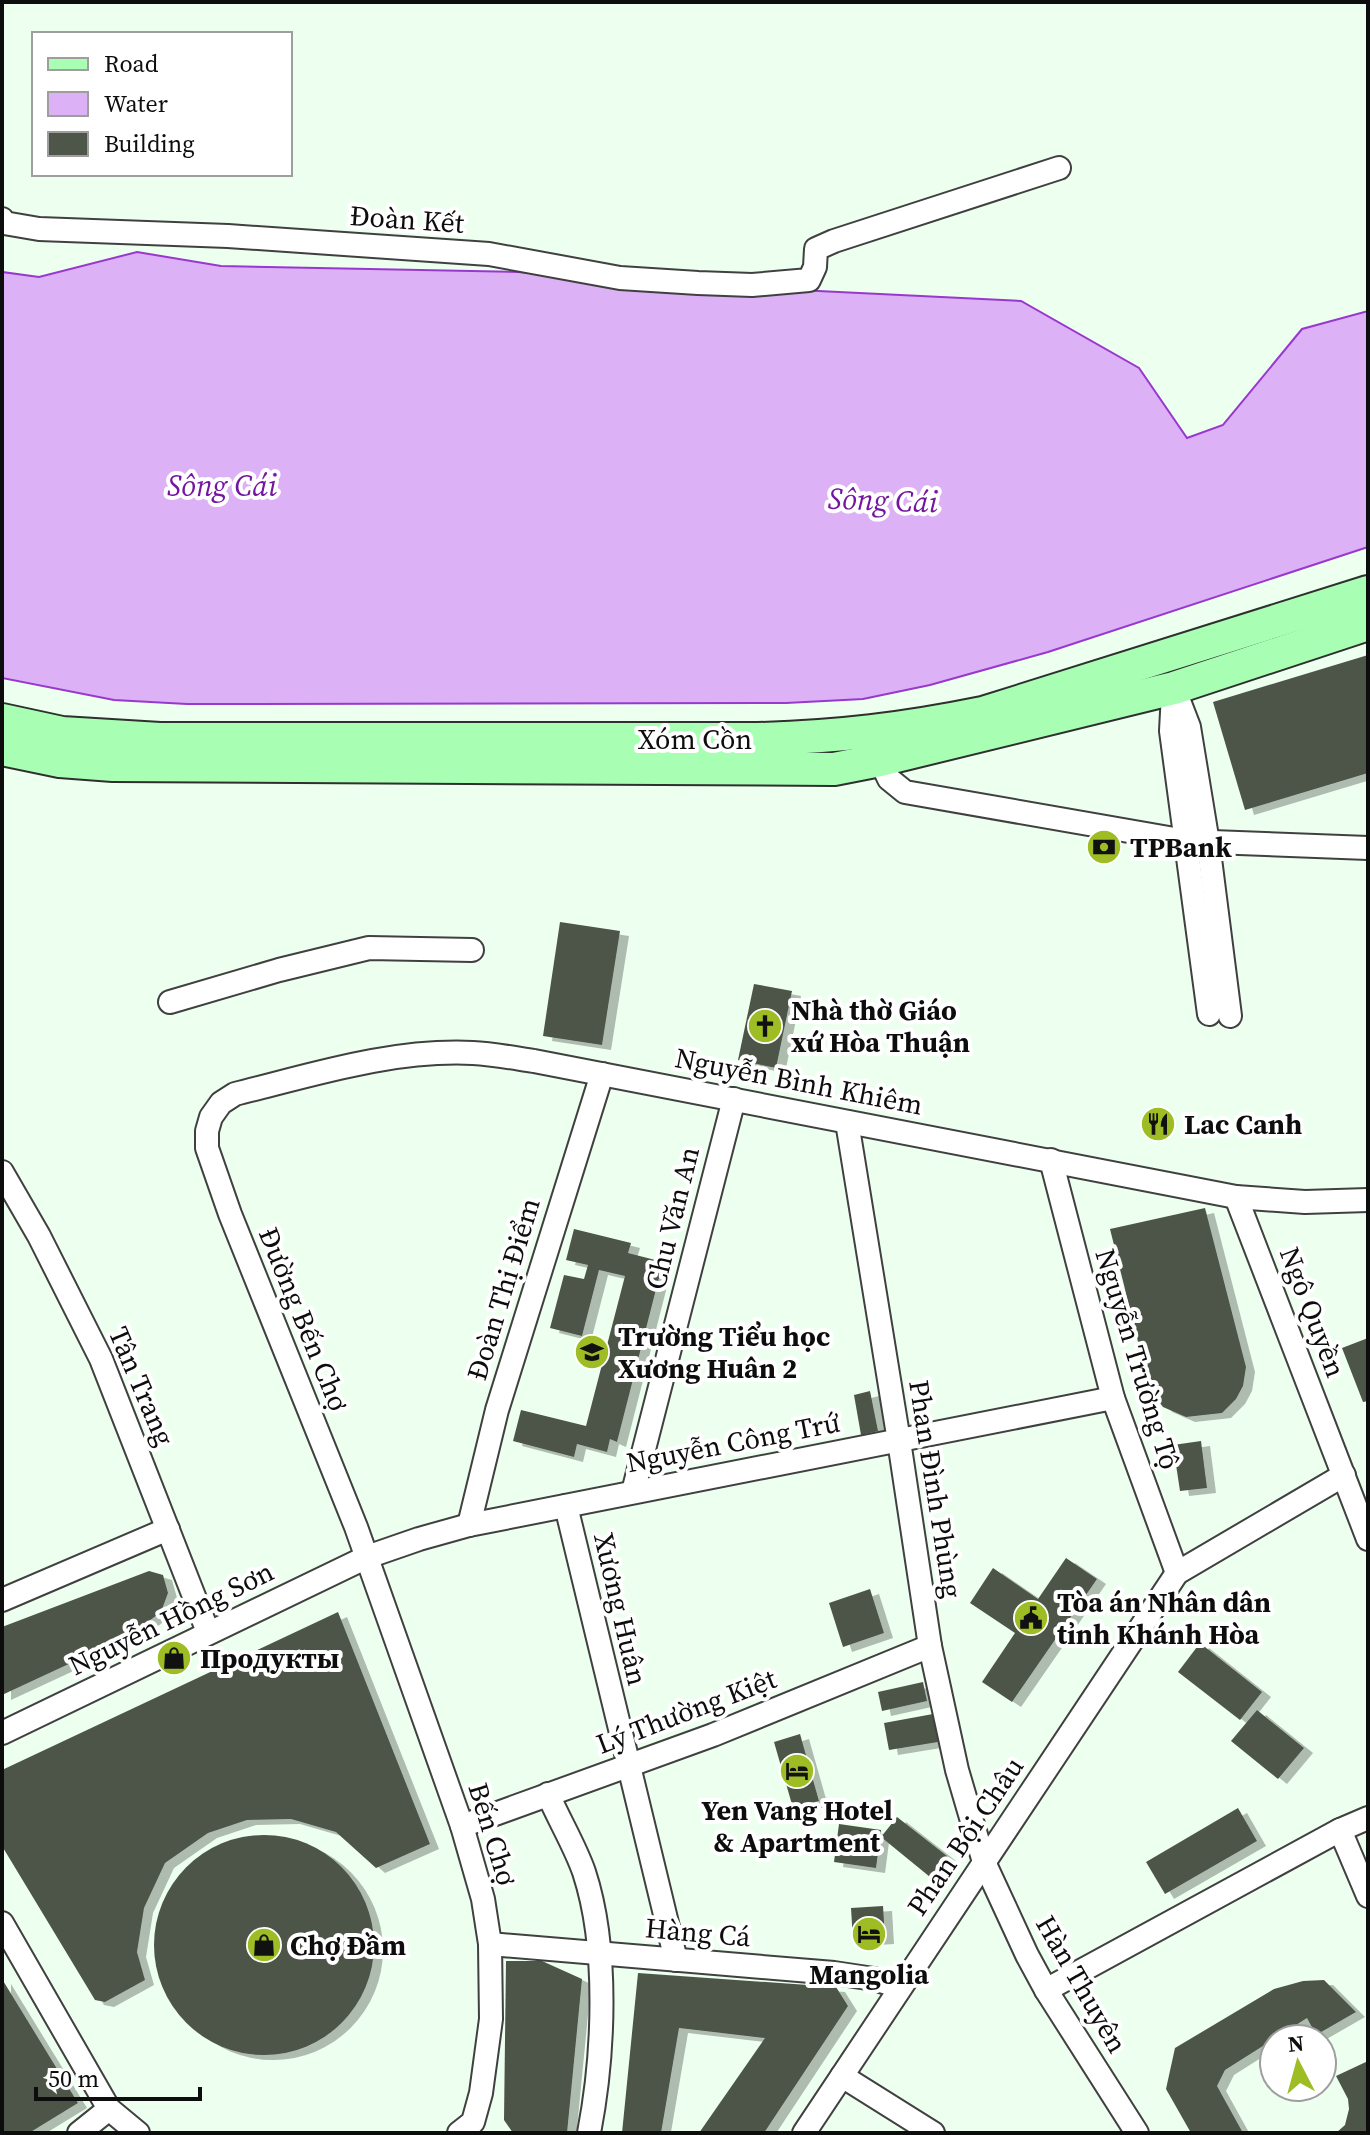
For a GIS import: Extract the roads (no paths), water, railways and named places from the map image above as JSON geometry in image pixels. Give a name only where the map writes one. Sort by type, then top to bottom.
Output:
[{"type":"street","name":"Đoàn Kết","points":[[2,219],[4,223],[39,229],[228,236],[489,254],[636,279],[752,285],[809,280],[815,267],[816,249],[1059,168]]},
{"type":"street","name":"Xóm Cồn","points":[[2,749],[176,739],[835,737],[917,727],[983,713],[1368,592]]},
{"type":"street","name":"Xóm Cồn","points":[[2,720],[61,747],[128,765],[834,769],[1174,688],[1368,624]]},
{"type":"street","points":[[1165,657],[1174,688],[1171,731],[1197,842],[1220,1015]]},
{"type":"street","points":[[880,760],[889,779],[905,792],[1197,842],[1368,848]]},
{"type":"street","points":[[170,1002],[369,948],[472,950]]},
{"type":"street","name":"Nguyễn Bình Khiêm","points":[[221,1103],[235,1094],[353,1065],[472,1053],[534,1061],[1236,1197],[1305,1202],[1368,1200]]},
{"type":"street","name":"Đoàn Thị Điểm","points":[[469,1525],[497,1410],[602,1074]]},
{"type":"street","name":"Chu Văn An","points":[[633,1492],[734,1099]]},
{"type":"street","name":"Đường Bến Chợ","points":[[221,1103],[211,1117],[207,1148],[230,1214],[367,1557]]},
{"type":"street","name":"Phan Đình Phùng","points":[[847,1122],[930,1646],[957,1770],[984,1862]]},
{"type":"street","name":"Nguyễn Trường Tộ","points":[[1051,1160],[1113,1398],[1177,1573]]},
{"type":"street","name":"Tân Trang","points":[[2,1172],[39,1236],[101,1359],[208,1632]]},
{"type":"street","name":"Ngô Quyền","points":[[1236,1197],[1368,1539]]},
{"type":"street","name":"Nguyễn Công Trứ","points":[[367,1557],[469,1525],[1113,1398]]},
{"type":"street","points":[[1177,1573],[1344,1475]]},
{"type":"street","name":"Xương Huân","points":[[566,1506],[676,1960]]},
{"type":"street","points":[[2,1600],[168,1529]]},
{"type":"street","name":"Nguyễn Hồng Sơn","points":[[2,1733],[367,1557]]},
{"type":"street","name":"Bến Chợ","points":[[367,1557],[462,1826],[483,1899],[490,1944],[491,2019],[481,2093],[471,2129]]},
{"type":"street","name":"Phan Bội Châu","points":[[804,2133],[1177,1573]]},
{"type":"street","name":"Lý Thường Kiệt","points":[[462,1826],[713,1735],[930,1646]]},
{"type":"street","points":[[548,1794],[584,1872],[601,1954],[598,2059],[589,2133]]},
{"type":"street","points":[[1046,1990],[1340,1830],[1368,1818]]},
{"type":"street","points":[[1340,1830],[1368,1896]]},
{"type":"street","name":"Hàn Thuyên","points":[[984,1862],[1046,1990],[1137,2133]]},
{"type":"street","points":[[2,1923],[109,2109],[138,2133]]},
{"type":"street","name":"Hàng Cá","points":[[490,1944],[834,1973],[874,1979],[900,1987]]},
{"type":"street","points":[[842,2076],[933,2133]]},
{"type":"street","points":[[79,2133],[109,2109]]},
{"type":"water","name":"Sông Cái","points":[[137,252],[221,266],[518,272],[698,285],[1021,301],[1139,368],[1187,438],[1223,425],[1302,329],[1368,311],[1368,547],[1048,652],[930,685],[863,699],[786,703],[187,704],[114,700],[2,678],[2,272],[39,277]]},
{"type":"place","name":"TPBank","points":[[1104,847]]},
{"type":"place","name":"Nhà thờ Giáo xứ Hòa Thuận","points":[[765,1026]]},
{"type":"place","name":"Lac Canh","points":[[1158,1124]]},
{"type":"place","name":"Trường Tiểu học Xương Huân 2","points":[[592,1352]]},
{"type":"place","name":"Tòa án Nhân dân tỉnh Khánh Hòa","points":[[1031,1618]]},
{"type":"place","name":"Продукты","points":[[174,1658]]},
{"type":"place","name":"Yen Vang Hotel & Apartment","points":[[797,1771]]},
{"type":"place","name":"Mangolia","points":[[869,1934]]},
{"type":"place","name":"Chợ Đầm","points":[[264,1945]]}]
